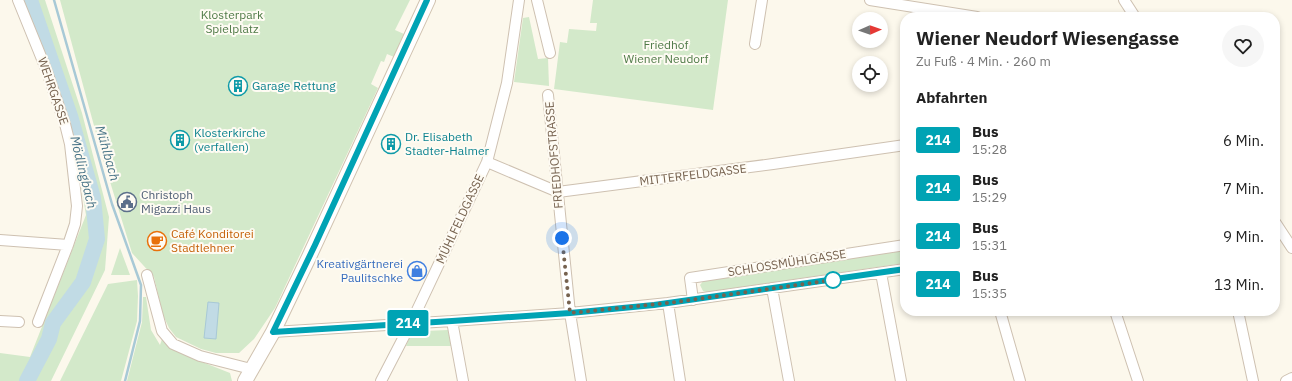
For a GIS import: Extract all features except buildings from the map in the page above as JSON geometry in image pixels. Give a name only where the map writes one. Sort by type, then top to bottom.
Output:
[{"type":"street","name":"WEHRGASSE","points":[[18,0],[46,69],[65,124],[70,144],[77,206],[75,224],[68,245],[38,322]]},
{"type":"street","points":[[147,275],[162,331],[173,344],[248,375],[273,332],[315,245],[428,0]]},
{"type":"street","name":"MÜHLFELDGASSE","points":[[382,381],[487,162],[507,84],[519,0]]},
{"type":"street","points":[[537,0],[550,53]]},
{"type":"street","points":[[754,44],[762,0]]},
{"type":"street","points":[[870,0],[946,12]]},
{"type":"street","points":[[1124,0],[1132,12]]},
{"type":"street","name":"FRIEDHOFSTRASSE","points":[[548,95],[570,313],[581,381]]},
{"type":"street","name":"MITTERFELDGASSE","points":[[558,192],[900,146]]},
{"type":"street","points":[[487,162],[558,192]]},
{"type":"street","points":[[1280,230],[1292,248]]},
{"type":"street","points":[[0,240],[68,245]]},
{"type":"street","name":"SCHLOSSMÜHLGASSE","points":[[693,300],[690,278],[900,246]]},
{"type":"street","name":"SCHLOSSMÜHLGASSE","points":[[273,332],[570,313],[693,300],[900,270]]},
{"type":"street","points":[[881,272],[901,381]]},
{"type":"street","points":[[772,288],[789,381]]},
{"type":"street","points":[[668,303],[680,381]]},
{"type":"street","points":[[1001,316],[1020,381]]},
{"type":"street","points":[[1117,316],[1138,381]]},
{"type":"street","points":[[1239,316],[1253,381]]},
{"type":"street","points":[[0,321],[19,322]]},
{"type":"street","points":[[452,321],[463,381]]},
{"type":"street","points":[[1286,381],[1292,378]]},
{"type":"green space","points":[[23,0],[45,0],[82,113],[109,217],[105,270],[51,381],[0,381],[0,353],[30,357],[86,215],[73,138],[77,133],[52,51],[42,45]]},
{"type":"green space","name":"Klosterpark Spielplatz","points":[[60,0],[410,0],[395,30],[404,34],[394,57],[387,54],[384,62],[381,61],[371,84],[378,88],[275,308],[254,339],[239,353],[216,353],[201,349],[176,337],[169,328],[163,315],[154,277],[132,253],[103,159]]},
{"type":"green space","name":"Friedhof Wiener Neudorf","points":[[593,0],[728,0],[713,110],[554,89],[560,42],[567,43],[569,29],[596,31],[597,23],[590,23]]},
{"type":"green space","points":[[529,17],[538,59],[548,58],[549,86],[514,82],[523,18]]},
{"type":"green space","points":[[120,248],[130,275],[111,275]]},
{"type":"green space","points":[[900,251],[900,264],[707,292],[703,291],[700,285],[704,280]]},
{"type":"green space","points":[[137,280],[137,321],[121,381],[60,381],[108,284]]},
{"type":"green space","points":[[143,297],[146,297],[151,330],[160,345],[163,336],[170,346],[187,356],[230,373],[232,381],[127,381],[142,322]]},
{"type":"green space","points":[[448,330],[451,346],[406,346],[410,337],[424,331]]},
{"type":"water","points":[[208,302],[219,303],[216,339],[204,338]]},
{"type":"waterway","name":"Mödlingbach","points":[[27,381],[49,339],[53,323],[83,282],[97,239],[93,198],[70,116],[30,0]]},
{"type":"waterway","name":"Mühlbach","points":[[54,0],[112,204],[141,285],[140,321],[125,381]]},
{"type":"bus line","name":"214","points":[[427,0],[315,245],[273,332],[570,313],[654,305],[900,270]]},
{"type":"place","name":"Garage Rettung","points":[[238,86]]},
{"type":"place","name":"Klosterkirche (verfallen)","points":[[180,140]]},
{"type":"place","name":"Dr. Elisabeth Stadter-Halmer","points":[[391,144]]},
{"type":"place","name":"Christoph Migazzi Haus","points":[[127,202]]},
{"type":"place","name":"Café Konditorei Stadtlehner","points":[[157,241]]},
{"type":"place","name":"Kreativgärtnerei Paulitschke","points":[[417,271]]},
{"type":"route","points":[[562,238],[570,313],[668,303],[833,280]]}]
